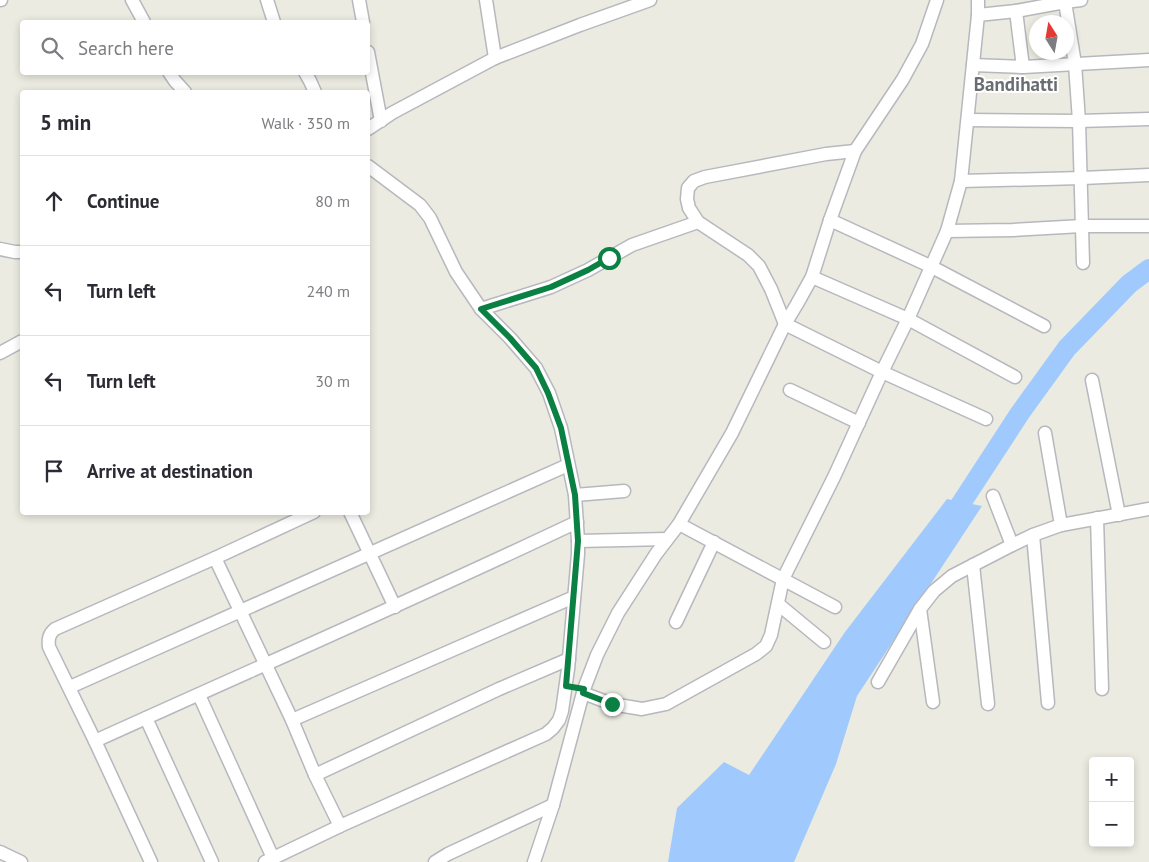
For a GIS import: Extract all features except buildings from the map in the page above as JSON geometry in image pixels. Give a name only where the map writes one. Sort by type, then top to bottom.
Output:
[{"type":"street","points":[[132,0],[143,20]]},
{"type":"street","points":[[267,0],[273,20]]},
{"type":"street","points":[[359,0],[363,20]]},
{"type":"street","points":[[486,0],[495,58]]},
{"type":"street","points":[[370,128],[392,113],[495,58],[650,0]]},
{"type":"street","points":[[534,862],[584,691],[597,655],[618,613],[679,524],[732,433],[785,324],[812,277],[855,151],[903,79],[922,44],[937,0]]},
{"type":"street","points":[[566,686],[584,691],[612,704],[642,709],[666,704],[756,654],[766,646],[771,635],[783,579],[859,424],[947,231],[961,181],[978,0]]},
{"type":"street","points":[[978,15],[1081,0]]},
{"type":"street","points":[[1065,2],[1075,64],[1080,121],[1084,263]]},
{"type":"street","points":[[1016,10],[1023,66]]},
{"type":"street","points":[[973,65],[1023,66],[1149,60]]},
{"type":"street","points":[[370,63],[381,121]]},
{"type":"street","points":[[171,75],[183,90]]},
{"type":"street","points":[[306,75],[314,90]]},
{"type":"street","points":[[968,120],[1080,121],[1149,119]]},
{"type":"street","points":[[855,151],[826,154],[705,176],[694,181],[688,188],[687,199],[689,208],[698,222],[748,255],[759,266],[771,289],[785,324],[882,372],[986,419]]},
{"type":"street","points":[[199,695],[269,860],[340,826],[546,734],[559,720],[569,658],[578,541],[575,495],[561,428],[536,368],[481,309],[456,272],[430,218],[420,206],[370,168]]},
{"type":"street","points":[[961,181],[1149,175]]},
{"type":"street","points":[[830,220],[930,266],[1044,326]]},
{"type":"street","points":[[481,309],[551,287],[588,270],[632,245],[698,222]]},
{"type":"street","points":[[947,231],[1082,226],[1149,226]]},
{"type":"street","points":[[0,249],[20,252]]},
{"type":"street","points":[[812,277],[908,319],[1014,377]]},
{"type":"street","points":[[0,353],[20,342]]},
{"type":"street","points":[[1092,380],[1120,515]]},
{"type":"street","points":[[790,390],[859,424]]},
{"type":"street","points":[[1045,432],[1062,525]]},
{"type":"street","points":[[70,687],[568,465]]},
{"type":"street","points":[[575,495],[624,491]]},
{"type":"street","points":[[993,496],[1012,545]]},
{"type":"street","points":[[878,682],[920,609],[934,591],[952,576],[1033,535],[1062,525],[1149,509]]},
{"type":"street","points":[[150,862],[70,687],[49,647],[50,633],[55,629],[307,515]]},
{"type":"street","points":[[351,515],[395,606]]},
{"type":"street","points":[[1097,518],[1102,689]]},
{"type":"street","points":[[95,741],[266,665],[576,522]]},
{"type":"street","points":[[679,524],[835,607]]},
{"type":"street","points":[[1033,535],[1048,703]]},
{"type":"street","points":[[578,541],[668,538]]},
{"type":"street","points":[[676,622],[714,542]]},
{"type":"street","points":[[214,558],[292,720],[315,775],[340,826]]},
{"type":"street","points":[[973,565],[988,704]]},
{"type":"street","points":[[292,720],[574,597]]},
{"type":"street","points":[[778,604],[824,642]]},
{"type":"street","points":[[920,609],[933,702]]},
{"type":"street","points":[[315,775],[569,658]]},
{"type":"street","points":[[146,718],[212,862]]},
{"type":"street","points":[[435,862],[552,805]]},
{"type":"street","points":[[0,852],[21,862]]},
{"type":"water","points":[[947,499],[982,506],[857,696],[836,764],[794,862],[668,862],[677,808],[724,762],[749,775],[845,632]]},
{"type":"waterway","points":[[947,525],[1020,413],[1067,348],[1129,284],[1149,269]]},
{"type":"district","name":"Bandihatti","points":[[1016,84]]},
{"type":"route","points":[[609,258],[551,287],[481,309],[536,368],[561,428],[575,495],[578,541],[566,686],[584,689],[583,693],[612,704]]}]
